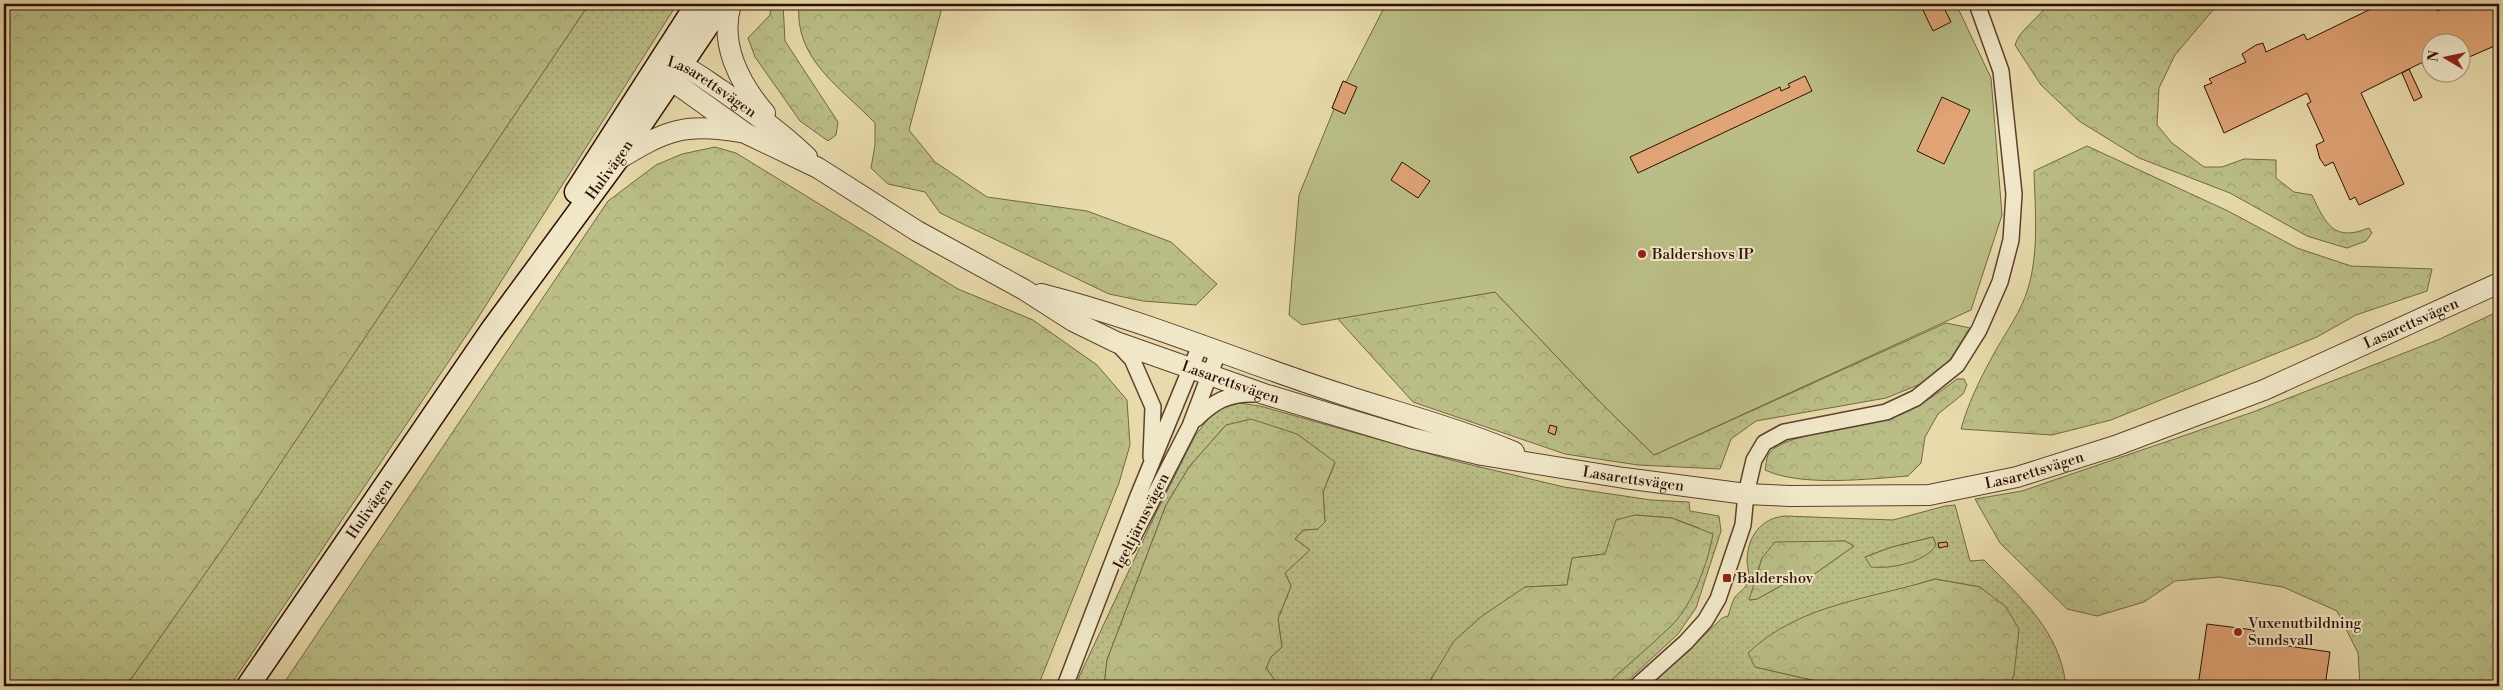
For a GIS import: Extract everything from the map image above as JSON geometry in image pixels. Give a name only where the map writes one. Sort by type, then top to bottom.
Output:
[{"type":"main road","name":"Hulivägen","points":[[491,331],[616,161],[671,68],[696,4]]},
{"type":"main road","name":"Hulivägen","points":[[248,686],[671,68],[722,4]]},
{"type":"street","points":[[731,4],[726,20],[727,40],[736,69],[753,100],[784,135]]},
{"type":"street","points":[[1637,686],[1686,642],[1705,621],[1718,599],[1743,525],[1746,494],[1754,460],[1764,443],[1784,432],[1886,412],[1916,398],[1957,366],[1979,330],[2000,282],[2011,240],[2014,194],[2001,71],[1977,4]]},
{"type":"street","name":"Lasarettsvägen","points":[[671,68],[745,133],[818,168],[917,231],[1024,289],[1073,321],[1116,342],[1264,394],[1411,438],[1482,455],[1539,462],[1624,478],[1746,494],[1790,496],[1929,495],[2017,477],[2115,446],[2264,390],[2499,283]]},
{"type":"street","name":"Lasarettsvägen","points":[[671,68],[784,135],[818,168]]},
{"type":"street","points":[[616,161],[646,142],[675,130],[698,126],[745,133]]},
{"type":"street","name":"Lasarettsvägen","points":[[1024,289],[1073,302],[1210,347],[1340,394],[1486,440],[1539,462]]},
{"type":"street","name":"Igeltjärnsvägen","points":[[1116,342],[1132,359],[1153,407],[1149,473]]},
{"type":"street","name":"Igeltjärnsvägen","points":[[1065,686],[1191,367],[1210,347]]},
{"type":"street","name":"Igeltjärnsvägen","points":[[1092,617],[1190,426],[1210,375],[1210,347]]},
{"type":"street","name":"Igeltjärnsvägen","points":[[1190,426],[1210,405],[1225,397],[1241,393],[1264,394]]},
{"type":"green space","points":[[4,4],[589,4],[233,534],[126,686],[4,686]]},
{"type":"green space","points":[[589,4],[677,4],[476,321],[230,686],[126,686],[233,533]]},
{"type":"green space","points":[[771,4],[783,4],[785,41],[838,122],[836,135],[828,141],[800,121],[755,57],[748,38],[770,15]]},
{"type":"green space","points":[[799,4],[943,4],[909,130],[935,162],[987,197],[1087,211],[1171,242],[1217,284],[1196,305],[1143,301],[1109,294],[940,213],[925,192],[888,184],[871,168],[875,145],[875,123],[822,71],[812,57],[804,41],[799,24]]},
{"type":"green space","name":"Baldershovs IP","points":[[1386,4],[1956,4],[1991,78],[2002,215],[1971,310],[1654,455],[1600,402],[1495,292],[1302,325],[1289,315],[1299,195],[1334,109],[1332,108],[1343,81],[1346,82]]},
{"type":"green space","points":[[2048,4],[2218,4],[2175,55],[2159,88],[2157,125],[2172,143],[2204,167],[2222,167],[2244,159],[2276,160],[2276,178],[2294,192],[2312,195],[2322,215],[2333,228],[2339,232],[2347,233],[2369,228],[2372,233],[2366,241],[2347,248],[2307,236],[2230,193],[2139,158],[2079,121],[2041,85],[2015,45],[2025,29]]},
{"type":"green space","points":[[2087,146],[2228,211],[2297,248],[2351,266],[2432,269],[2427,291],[2356,315],[2317,337],[2111,420],[2052,435],[1961,429],[1978,384],[2017,314],[2029,285],[2035,242],[2034,171]]},
{"type":"green space","points":[[715,147],[736,153],[958,289],[1033,320],[1097,365],[1127,400],[1130,445],[1119,483],[1038,686],[282,686],[608,201],[656,165],[682,154]]},
{"type":"green space","points":[[1495,292],[1600,402],[1654,455],[1946,323],[1970,328],[1949,361],[1923,383],[1886,398],[1756,421],[1731,439],[1720,469],[1638,465],[1565,454],[1413,402],[1337,318]]},
{"type":"green space","points":[[2499,311],[2499,686],[2360,686],[2358,653],[2337,611],[2283,587],[2219,577],[2175,581],[2144,602],[2097,616],[2067,609],[2000,543],[1975,499],[2022,491],[2253,412],[2440,339]]},
{"type":"green space","points":[[1957,379],[1964,379],[1967,385],[1963,394],[1938,414],[1925,437],[1921,463],[1908,476],[1855,480],[1816,480],[1797,479],[1765,470],[1768,455],[1776,447],[1806,436],[1891,418],[1925,401]]},
{"type":"green space","points":[[1239,403],[1260,406],[1455,461],[1564,487],[1651,500],[1689,502],[1690,511],[1719,516],[1721,531],[1696,608],[1678,634],[1622,686],[1605,686],[1674,623],[1699,528],[1672,518],[1636,515],[1605,554],[1572,558],[1567,585],[1525,587],[1433,675],[1427,686],[1275,686],[1274,679],[1266,668],[1271,657],[1282,647],[1278,619],[1291,586],[1285,573],[1310,550],[1295,539],[1303,530],[1318,529],[1325,522],[1323,492],[1335,463],[1297,434],[1226,425],[1189,467],[1166,505],[1107,660],[1104,686],[1078,686],[1079,677],[1156,513],[1195,436],[1208,419],[1223,407]]},
{"type":"green space","points":[[1251,419],[1297,434],[1335,462],[1323,492],[1325,522],[1318,529],[1303,530],[1295,539],[1310,550],[1285,573],[1291,586],[1278,619],[1282,647],[1271,657],[1266,668],[1274,679],[1275,686],[1104,686],[1107,660],[1166,505],[1189,467],[1226,425]]},
{"type":"green space","points":[[1955,505],[1970,561],[1984,560],[2037,617],[2056,648],[2066,686],[2009,686],[2014,675],[1980,587],[1935,579],[1909,587],[1755,667],[1838,686],[1646,686],[1687,652],[1722,618],[1728,616],[1735,597],[1744,589],[1748,582],[1747,562],[1749,545],[1752,537],[1762,525],[1785,516],[1893,520]],"holes":[[[1933,537],[1936,545],[1865,557],[1892,547]],[[1845,541],[1854,546],[1803,582],[1786,583],[1757,599],[1750,600],[1762,558],[1823,542]]]},
{"type":"green space","points":[[1635,515],[1672,518],[1713,534],[1699,582],[1680,615],[1665,632],[1605,686],[1427,686],[1454,641],[1482,616],[1525,587],[1567,585],[1572,558],[1605,554],[1616,520]]},
{"type":"green space","points":[[1933,537],[1936,545],[1931,551],[1906,564],[1871,567],[1865,557],[1892,547]]},
{"type":"green space","points":[[1845,541],[1854,546],[1803,582],[1786,583],[1757,599],[1749,600],[1762,558],[1775,542]]},
{"type":"green space","points":[[1935,579],[1980,587],[2006,607],[2019,629],[2014,675],[2009,686],[1838,686],[1755,667],[1748,653],[1768,637],[1813,613],[1861,598]]},
{"type":"building","points":[[1920,4],[1942,4],[1951,22],[1933,31]]},
{"type":"building","points":[[2372,4],[2434,4],[2437,11],[2453,4],[2499,4],[2499,44],[2470,57],[2470,32],[2420,32],[2420,64],[2361,93],[2404,184],[2359,205],[2355,197],[2350,200],[2333,162],[2325,166],[2320,159],[2316,145],[2324,141],[2307,104],[2311,102],[2307,93],[2224,133],[2204,86],[2212,83],[2209,79],[2246,62],[2242,54],[2256,45],[2263,43],[2266,52],[2304,34],[2307,40],[2373,8]]},
{"type":"building","points":[[2409,69],[2422,97],[2414,101],[2402,73]]},
{"type":"building","points":[[1805,76],[1812,91],[1638,173],[1630,157],[1780,87],[1781,91],[1790,87],[1788,84]]},
{"type":"building","points":[[1343,81],[1357,87],[1345,114],[1332,108]]},
{"type":"building","points":[[1942,97],[1970,110],[1944,164],[1917,151]]},
{"type":"building","points":[[1402,162],[1430,181],[1418,198],[1391,180]]},
{"type":"building","points":[[1550,425],[1557,427],[1555,435],[1548,432]]},
{"type":"building","points":[[1947,542],[1948,546],[1939,548],[1938,543]]},
{"type":"building","points":[[2207,624],[2254,630],[2253,641],[2330,652],[2325,686],[2198,686]]},
{"type":"place","name":"Baldershovs IP","points":[[1642,254]]},
{"type":"place","name":"Baldershov","points":[[1727,578]]},
{"type":"place","name":"Vuxenutbildning Sundsvall","points":[[2238,632]]}]
